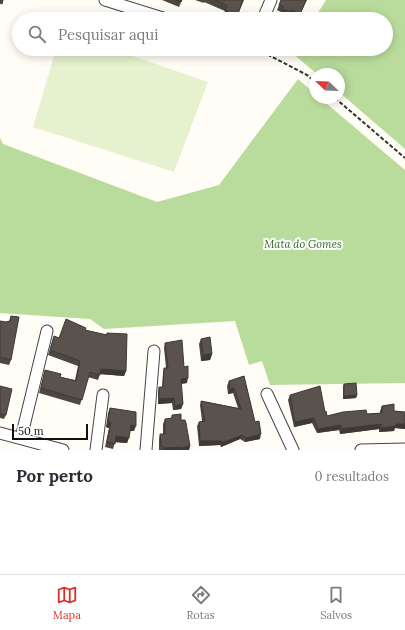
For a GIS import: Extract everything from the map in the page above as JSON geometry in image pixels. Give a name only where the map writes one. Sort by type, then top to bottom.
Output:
[{"type":"street","points":[[105,0],[144,12]]},
{"type":"street","points":[[266,12],[271,0]]},
{"type":"street","points":[[21,438],[47,331]]},
{"type":"street","points":[[146,450],[154,351]]},
{"type":"street","points":[[266,394],[293,450]]},
{"type":"street","points":[[96,450],[104,395]]},
{"type":"street","points":[[0,433],[63,450]]},
{"type":"street","points":[[362,450],[405,449]]},
{"type":"path","points":[[271,56],[309,77]]},
{"type":"path","points":[[342,104],[405,158]]},
{"type":"green space","points":[[326,0],[405,0],[405,149],[345,97],[345,68],[310,68],[296,56],[393,56],[393,12],[318,12]]},
{"type":"green space","points":[[54,56],[132,56],[208,82],[174,172],[33,127]]},
{"type":"green space","name":"Mata do Gomes","points":[[298,79],[309,89],[309,104],[327,104],[405,170],[405,383],[270,385],[262,361],[249,365],[235,321],[104,329],[90,319],[0,313],[0,138],[3,144],[157,202],[219,185]]},
{"type":"building","points":[[215,0],[243,0],[238,12],[225,11],[227,6]]},
{"type":"building","points":[[281,0],[306,0],[301,12],[291,10],[290,12],[282,9],[283,6],[279,5]]},
{"type":"building","points":[[11,316],[19,317],[11,360],[0,357],[0,321],[10,321]]},
{"type":"building","points":[[66,319],[86,328],[85,330],[107,335],[107,333],[127,334],[126,371],[101,369],[100,375],[90,372],[82,400],[41,388],[45,370],[61,374],[60,377],[76,381],[80,361],[50,350],[54,336],[59,338]]},
{"type":"building","points":[[210,337],[212,354],[203,355],[201,339]]},
{"type":"building","points":[[182,340],[184,367],[188,366],[188,378],[181,379],[183,404],[175,406],[174,398],[159,399],[159,387],[163,387],[164,368],[168,368],[165,343]]},
{"type":"building","points":[[244,376],[255,422],[259,421],[261,434],[246,438],[242,435],[222,443],[222,441],[200,441],[199,422],[205,421],[201,401],[241,409],[234,388],[230,389],[229,381]]},
{"type":"building","points":[[356,383],[357,395],[344,396],[344,384]]},
{"type":"building","points":[[0,386],[12,389],[6,415],[0,414]]},
{"type":"building","points":[[320,386],[327,416],[343,412],[366,410],[367,414],[382,413],[382,406],[394,404],[394,411],[405,412],[405,424],[396,424],[396,426],[381,428],[381,424],[341,429],[341,425],[318,429],[314,418],[295,422],[290,395]]},
{"type":"building","points":[[110,408],[136,412],[136,426],[131,425],[129,438],[116,436],[115,444],[107,442],[111,422],[108,422]]},
{"type":"building","points":[[181,414],[181,420],[185,420],[186,423],[190,446],[182,448],[165,448],[161,445],[160,434],[165,434],[165,419],[172,418],[172,415]]}]
